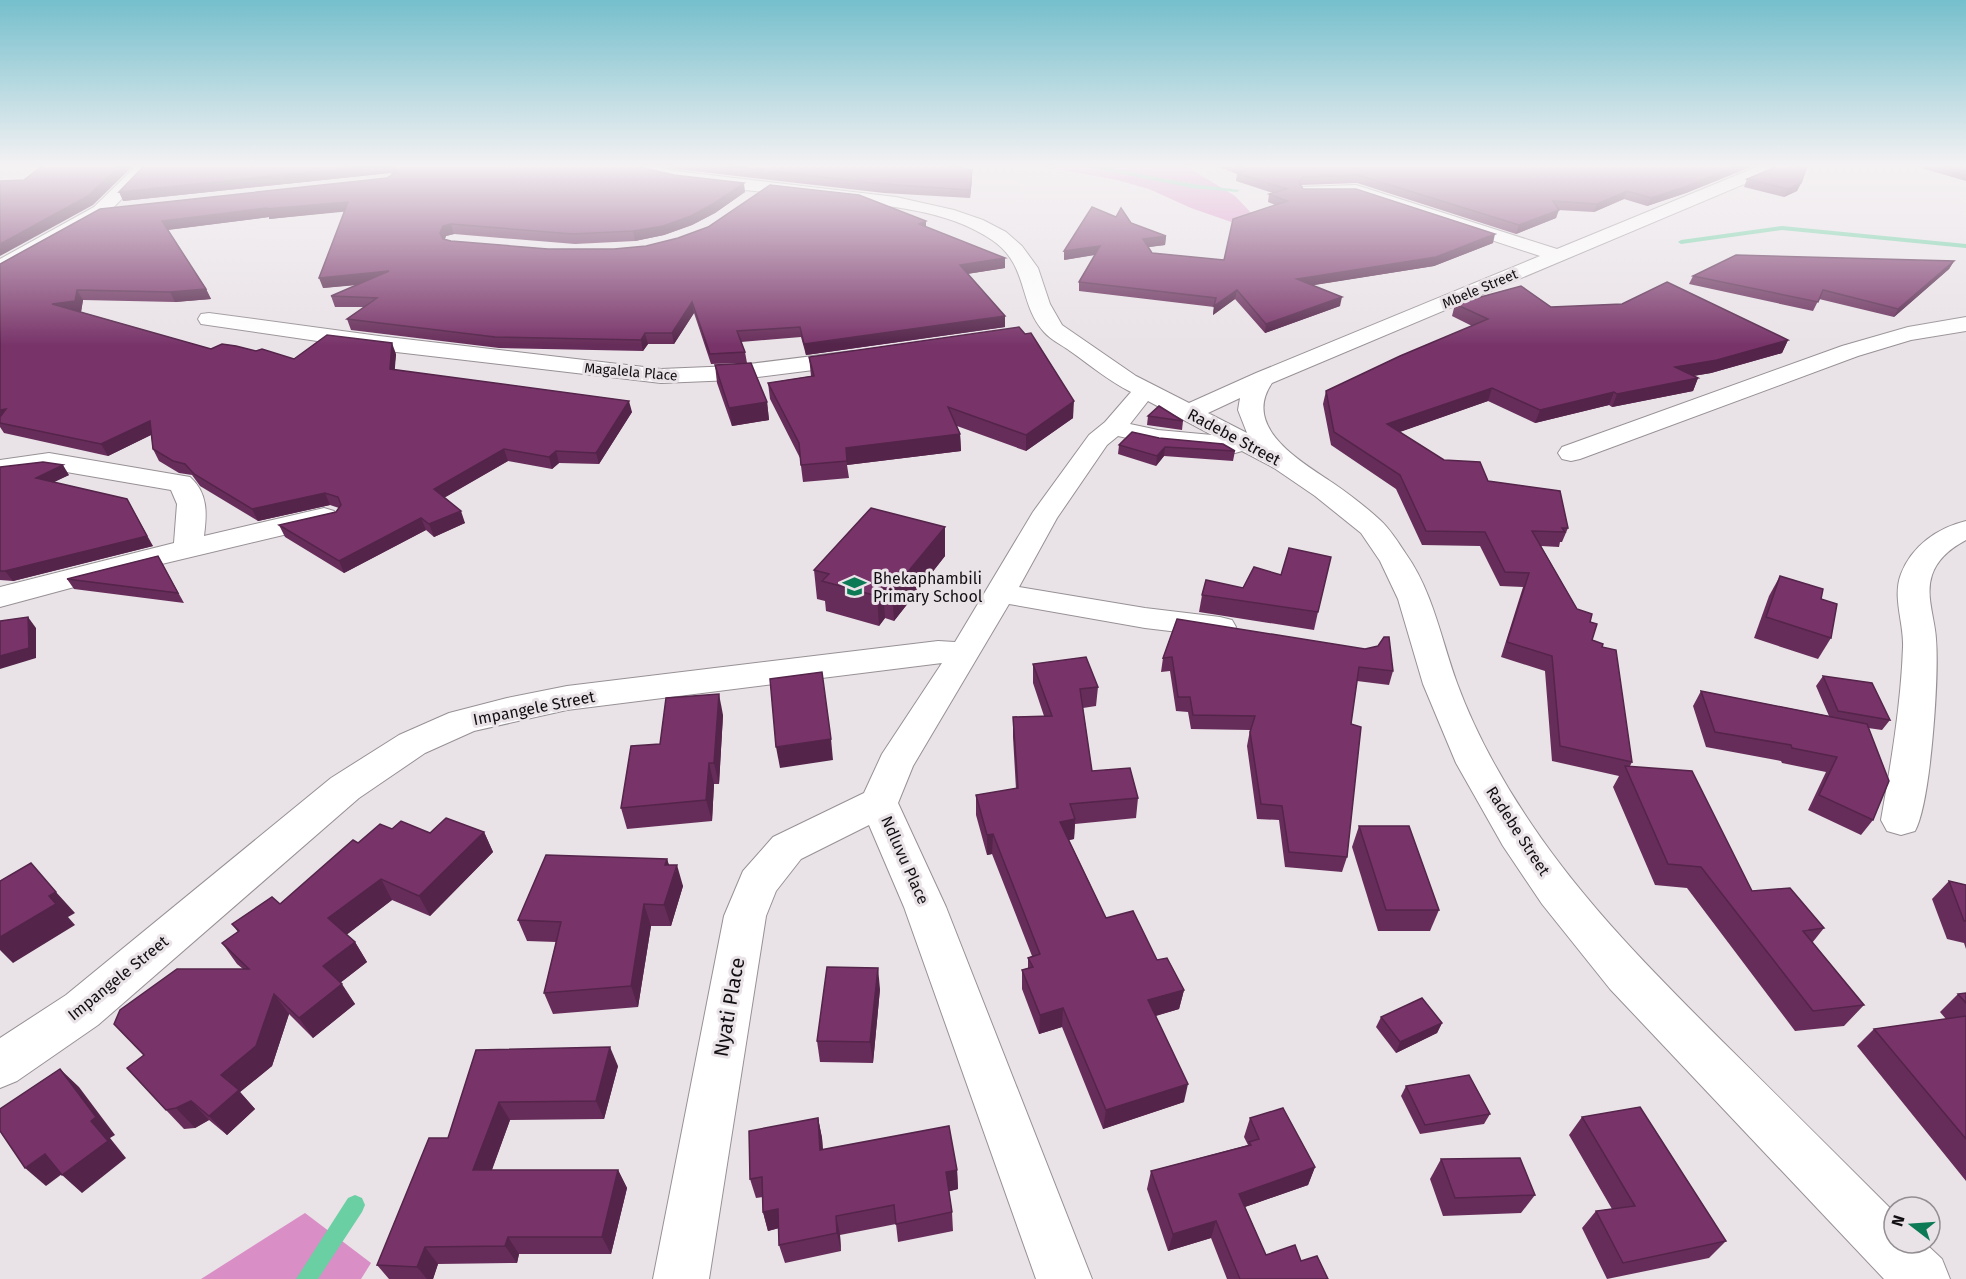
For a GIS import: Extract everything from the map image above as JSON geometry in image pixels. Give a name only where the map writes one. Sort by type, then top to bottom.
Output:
[{"type":"street","points":[[0,267],[74,226]]},
{"type":"street","points":[[980,226],[999,236],[1015,249],[1028,268],[1039,304],[1053,329],[1030,333]]},
{"type":"street","points":[[1466,226],[1559,256]]},
{"type":"street","name":"Mbele Street","points":[[1188,413],[1264,378],[1631,226]]},
{"type":"street","name":"Magalela Place","points":[[209,319],[390,344],[661,376],[748,372],[877,355]]},
{"type":"street","points":[[1571,453],[1850,351],[1908,334],[1966,324]]},
{"type":"street","name":"Radebe Street","points":[[1053,329],[1145,390],[1283,462],[1325,490],[1371,527],[1395,560],[1414,599],[1440,684],[1475,763],[1517,835],[1557,892],[1626,975],[1922,1279]]},
{"type":"street","points":[[1264,378],[1255,388],[1249,406],[1250,417],[1255,428],[1283,462]]},
{"type":"street","name":"Ndluvu Place","points":[[1064,1279],[926,907],[879,803],[895,764],[965,653],[1043,518],[1098,440],[1114,427],[1145,390]]},
{"type":"street","points":[[1114,427],[1128,432],[1161,437],[1249,446]]},
{"type":"street","points":[[0,468],[49,460],[180,483],[189,492],[192,508],[188,548]]},
{"type":"street","points":[[0,597],[188,548],[331,516]]},
{"type":"street","points":[[1902,820],[1916,720],[1921,644],[1914,584],[1927,555],[1959,532],[1966,530]]},
{"type":"street","points":[[999,593],[1145,618],[1250,631]]},
{"type":"street","name":"Impangele Street","points":[[0,1065],[82,1010],[345,788],[412,744],[462,722],[567,698],[938,652],[965,653]]},
{"type":"street","name":"Nyati Place","points":[[681,1279],[744,916],[753,894],[758,883],[788,848],[879,803]]},
{"type":"shaded area","points":[[305,1213],[371,1263],[361,1279],[201,1279]]},
{"type":"building","points":[[0,226],[34,226],[0,244]]},
{"type":"building","points":[[70,226],[165,226],[206,289],[170,292],[77,290],[75,301],[52,304],[211,349],[222,344],[256,351],[262,349],[294,359],[327,335],[392,343],[390,369],[629,401],[596,453],[556,451],[549,457],[504,449],[434,489],[461,511],[429,524],[421,518],[339,561],[279,525],[336,512],[341,505],[338,497],[325,493],[252,509],[194,474],[185,464],[173,461],[153,449],[150,421],[101,444],[0,423],[0,417],[6,409],[0,410],[0,264]]},
{"type":"building","points":[[339,226],[444,226],[440,233],[443,239],[451,241],[548,249],[614,249],[646,246],[678,238],[710,226],[923,226],[1005,258],[960,265],[1005,316],[804,344],[800,327],[737,331],[745,352],[710,354],[692,302],[672,333],[645,333],[641,340],[495,337],[347,319],[377,298],[331,296],[389,271],[319,278]]},
{"type":"building","points":[[472,226],[664,226],[633,231],[573,234]]},
{"type":"building","points":[[1080,226],[1138,226],[1166,236],[1143,239],[1152,253],[1224,260],[1232,226],[1469,226],[1495,234],[1436,257],[1297,279],[1342,297],[1266,324],[1237,290],[1214,306],[1216,298],[1079,282],[1100,246],[1064,251]]},
{"type":"building","points":[[1736,255],[1954,261],[1898,309],[1823,290],[1818,302],[1693,276]]},
{"type":"building","points":[[1667,282],[1788,340],[1717,360],[1675,367],[1698,378],[1617,394],[1614,392],[1540,410],[1492,388],[1387,424],[1444,460],[1480,462],[1488,481],[1560,491],[1568,528],[1562,528],[1565,532],[1532,531],[1577,609],[1592,614],[1590,622],[1597,624],[1592,640],[1603,644],[1602,647],[1616,650],[1632,762],[1560,746],[1552,656],[1507,642],[1529,573],[1505,572],[1485,532],[1426,531],[1400,475],[1334,432],[1326,391],[1400,356],[1488,319],[1455,304],[1521,286],[1551,307],[1622,304]]},
{"type":"building","points":[[1019,327],[1025,334],[1031,333],[1074,401],[1026,435],[948,407],[960,434],[846,448],[847,461],[801,465],[799,443],[768,383],[814,376],[809,357]]},
{"type":"building","points":[[751,363],[767,402],[729,408],[715,365]]},
{"type":"building","points":[[1159,406],[1183,421],[1148,416]]},
{"type":"building","points":[[1132,432],[1159,438],[1223,444],[1235,451],[1165,447],[1157,456],[1119,445]]},
{"type":"building","points":[[43,462],[63,465],[36,478],[127,499],[147,536],[0,571],[0,467]]},
{"type":"building","points":[[871,508],[945,527],[892,591],[883,588],[877,596],[822,581],[829,574],[814,570]]},
{"type":"building","points":[[1289,548],[1331,557],[1318,612],[1202,595],[1206,580],[1243,588],[1254,567],[1281,575]]},
{"type":"building","points":[[158,556],[178,593],[67,579]]},
{"type":"building","points":[[1780,576],[1823,589],[1821,599],[1837,604],[1831,638],[1766,617]]},
{"type":"building","points":[[28,617],[29,648],[0,656],[0,621]]},
{"type":"building","points":[[1177,619],[1365,649],[1378,646],[1384,637],[1389,637],[1393,671],[1359,667],[1351,724],[1361,727],[1347,857],[1289,852],[1282,806],[1261,804],[1250,732],[1255,716],[1193,715],[1190,697],[1178,697],[1172,657],[1163,658]]},
{"type":"building","points":[[1086,657],[1098,687],[1080,689],[1092,771],[1130,768],[1138,798],[1070,804],[1075,819],[1060,822],[1106,918],[1133,911],[1157,960],[1167,958],[1184,990],[1148,1000],[1188,1084],[1106,1110],[1063,1008],[1040,1015],[1022,970],[1033,967],[1028,958],[1040,954],[993,834],[987,835],[976,795],[1018,788],[1013,717],[1052,716],[1033,664]]},
{"type":"building","points":[[822,672],[831,739],[776,747],[770,679]]},
{"type":"building","points":[[1823,676],[1872,683],[1890,720],[1838,711]]},
{"type":"building","points":[[1701,691],[1867,724],[1889,781],[1873,820],[1819,795],[1837,757],[1792,748],[1791,745],[1715,732]]},
{"type":"building","points":[[719,694],[714,763],[709,763],[706,800],[621,808],[631,746],[660,744],[666,698]]},
{"type":"building","points":[[1625,766],[1692,771],[1752,891],[1790,888],[1824,928],[1803,931],[1864,1005],[1813,1011],[1701,867],[1668,864]]},
{"type":"building","points":[[446,818],[484,832],[419,896],[381,879],[328,918],[355,942],[323,966],[342,984],[299,1018],[274,994],[256,1046],[221,1075],[239,1090],[209,1116],[191,1101],[166,1110],[127,1068],[144,1055],[114,1024],[120,1010],[177,969],[249,969],[222,943],[239,931],[232,924],[272,897],[280,904],[353,840],[358,843],[380,824],[392,829],[401,821],[430,833]]},
{"type":"building","points":[[1359,826],[1409,826],[1439,910],[1386,910]]},
{"type":"building","points":[[546,855],[667,859],[665,865],[677,865],[664,905],[644,904],[631,986],[544,993],[561,922],[518,920]]},
{"type":"building","points":[[31,863],[56,892],[49,896],[56,904],[0,937],[0,881]]},
{"type":"building","points":[[1949,881],[1966,885],[1966,921],[1964,921]]},
{"type":"building","points":[[827,967],[878,968],[870,1042],[817,1041]]},
{"type":"building","points":[[1966,993],[1966,1003],[1958,994]]},
{"type":"building","points":[[1422,998],[1442,1023],[1400,1042],[1381,1017]]},
{"type":"building","points":[[1966,1016],[1966,1139],[1874,1029]]},
{"type":"building","points":[[610,1047],[596,1101],[499,1102],[473,1170],[618,1170],[602,1237],[508,1237],[505,1246],[425,1247],[417,1267],[377,1265],[429,1138],[448,1138],[476,1050]]},
{"type":"building","points":[[60,1069],[96,1117],[91,1121],[108,1141],[62,1175],[45,1154],[25,1168],[0,1131],[0,1109]]},
{"type":"building","points":[[1469,1075],[1490,1114],[1425,1125],[1406,1086]]},
{"type":"building","points":[[1640,1107],[1726,1241],[1623,1263],[1596,1211],[1635,1206],[1582,1117]]},
{"type":"building","points":[[1283,1108],[1315,1167],[1239,1194],[1266,1255],[1295,1245],[1301,1261],[1317,1256],[1328,1279],[1240,1279],[1216,1221],[1173,1234],[1151,1171],[1251,1145],[1249,1142],[1259,1139],[1250,1118]]},
{"type":"building","points":[[818,1118],[820,1150],[949,1126],[957,1170],[946,1172],[952,1212],[896,1224],[894,1205],[836,1216],[837,1233],[779,1245],[778,1209],[763,1212],[762,1177],[750,1179],[749,1131]]},
{"type":"building","points":[[1520,1158],[1535,1195],[1455,1198],[1441,1159]]},
{"type":"waterway","points":[[1681,242],[1782,228],[1966,246]]},
{"type":"waterway","points":[[306,1279],[355,1205]]},
{"type":"place","name":"Bhekaphambili Primary School","points":[[855,587]]}]
